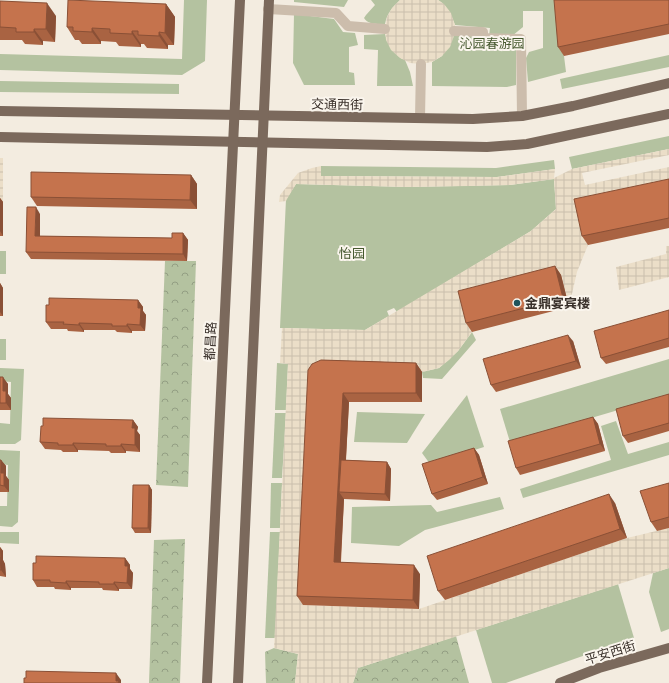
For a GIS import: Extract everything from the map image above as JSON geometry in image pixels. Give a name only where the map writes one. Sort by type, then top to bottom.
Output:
[{"type":"main road","name":"都昌路","points":[[206,683],[240,0]]},
{"type":"main road","points":[[238,683],[268,5]]},
{"type":"main road","name":"交通西街","points":[[0,111],[472,119],[522,116],[573,106],[669,83]]},
{"type":"main road","points":[[0,137],[487,147],[527,144],[669,114]]},
{"type":"main road","name":"平安西街","points":[[560,683],[598,668],[669,648]]},
{"type":"street","points":[[268,5],[336,13],[348,26],[385,29]]},
{"type":"street","points":[[454,31],[484,32],[483,38],[521,39],[522,116]]},
{"type":"street","points":[[420,118],[421,64]]},
{"type":"green space","points":[[184,0],[207,0],[205,61],[182,75],[0,70],[0,54],[182,59]]},
{"type":"green space","points":[[294,0],[348,0],[344,7],[294,2]]},
{"type":"green space","points":[[371,0],[400,0],[390,11],[385,24],[373,24],[364,18],[375,5]]},
{"type":"green space","points":[[438,0],[555,0],[566,72],[528,82],[526,58],[529,52],[543,48],[543,11],[523,11],[523,27],[512,36],[489,36],[490,28],[455,25],[452,17],[444,5]]},
{"type":"green space","points":[[294,14],[334,19],[343,32],[355,33],[358,45],[349,47],[349,72],[354,73],[355,85],[304,85],[293,63]]},
{"type":"green space","points":[[385,34],[392,49],[398,56],[405,60],[410,72],[413,86],[377,86],[378,50],[364,49],[364,35]]},
{"type":"green space","name":"沁园春游园","points":[[454,34],[471,36],[475,41],[507,42],[512,45],[516,50],[516,85],[507,87],[432,86],[432,62],[442,56]]},
{"type":"green space","points":[[669,55],[669,67],[562,89],[560,79]]},
{"type":"green space","points":[[0,81],[179,84],[179,94],[0,92]]},
{"type":"green space","points":[[669,136],[669,149],[572,169],[569,157]]},
{"type":"green space","points":[[554,160],[555,169],[497,177],[321,176],[321,166],[496,168]]},
{"type":"green space","name":"怡园","points":[[554,179],[556,209],[531,231],[397,312],[394,308],[387,311],[389,316],[365,330],[280,328],[286,199],[296,184],[407,187],[510,185]]},
{"type":"green space","points":[[0,251],[6,251],[6,274],[0,274]]},
{"type":"green space","points":[[165,261],[196,261],[188,487],[156,485]]},
{"type":"green space","points":[[472,332],[476,340],[442,379],[423,378],[422,372],[439,368],[458,351]]},
{"type":"green space","points":[[0,339],[6,339],[6,360],[0,360]]},
{"type":"green space","points":[[669,359],[669,395],[510,442],[500,409]]},
{"type":"green space","points":[[277,363],[288,364],[286,410],[275,410]]},
{"type":"green space","points":[[0,368],[24,369],[21,440],[15,444],[0,444],[0,423],[10,424],[11,382],[0,381]]},
{"type":"green space","points":[[467,395],[484,447],[430,464],[422,453]]},
{"type":"green space","points":[[357,412],[425,414],[407,443],[354,442]]},
{"type":"green space","points":[[275,413],[286,413],[282,478],[272,478]]},
{"type":"green space","points":[[616,421],[628,454],[669,442],[669,455],[523,498],[520,489],[611,460],[601,426]]},
{"type":"green space","points":[[0,450],[20,451],[18,522],[12,527],[0,526],[0,506],[7,506],[8,465],[0,464]]},
{"type":"green space","points":[[271,483],[282,483],[280,528],[270,528]]},
{"type":"green space","points":[[500,497],[504,509],[425,530],[399,546],[351,543],[352,507],[431,505],[437,512]]},
{"type":"green space","points":[[0,532],[19,532],[19,544],[0,543]]},
{"type":"green space","points":[[270,532],[280,532],[275,638],[265,638]]},
{"type":"green space","points":[[185,539],[180,683],[149,683],[154,540]]},
{"type":"green space","points":[[669,568],[669,629],[661,632],[649,592],[653,573]]},
{"type":"green space","points":[[618,584],[634,638],[506,683],[492,683],[476,630]]},
{"type":"green space","points":[[456,636],[469,683],[353,683],[358,668]]},
{"type":"green space","points":[[274,648],[298,654],[295,683],[266,683],[265,652]]},
{"type":"shaded area","points":[[400,0],[438,0],[444,4],[451,13],[455,25],[454,36],[450,47],[442,56],[432,62],[421,64],[410,63],[400,58],[391,50],[386,40],[385,29],[387,17],[392,8]]},
{"type":"shaded area","points":[[669,149],[669,155],[582,173],[585,185],[669,167],[669,189],[588,245],[577,272],[569,307],[561,275],[464,301],[472,332],[458,351],[439,368],[422,372],[327,369],[303,605],[419,609],[627,538],[669,528],[669,568],[358,668],[353,683],[295,683],[298,654],[274,648],[288,364],[280,363],[282,328],[365,330],[531,231],[556,209],[554,179],[510,185],[469,186],[407,187],[296,184],[286,201],[279,202],[280,195],[298,173],[321,166],[321,176],[497,177],[555,169],[554,178],[572,169]]},
{"type":"shaded area","points":[[0,158],[3,158],[3,202],[0,202]]},
{"type":"shaded area","points":[[666,246],[669,246],[669,277],[619,290],[616,267],[666,254]]},
{"type":"building","points":[[68,0],[166,4],[165,33],[159,32],[159,36],[138,35],[138,31],[132,31],[132,34],[110,33],[110,29],[92,28],[92,32],[73,31],[73,27],[67,27]]},
{"type":"building","points":[[554,0],[669,0],[669,24],[558,47]]},
{"type":"building","points":[[0,1],[47,3],[46,29],[34,29],[34,32],[16,32],[16,28],[0,27]]},
{"type":"building","points":[[31,172],[191,175],[190,200],[31,197]]},
{"type":"building","points":[[669,179],[669,218],[582,236],[574,199]]},
{"type":"building","points":[[27,207],[36,207],[35,236],[172,238],[172,233],[183,233],[183,254],[26,252]]},
{"type":"building","name":"金鼎宴宾楼","points":[[555,266],[563,298],[466,323],[458,291]]},
{"type":"building","points":[[49,298],[138,300],[138,308],[141,308],[140,325],[127,324],[127,326],[112,326],[112,324],[79,323],[79,325],[63,324],[64,322],[46,322],[46,305],[49,305]]},
{"type":"building","points":[[669,310],[669,338],[601,358],[594,331]]},
{"type":"building","points":[[568,335],[576,361],[491,385],[483,359]]},
{"type":"building","points":[[321,360],[416,363],[416,393],[343,393],[334,562],[414,565],[413,600],[297,596],[308,370],[312,364]]},
{"type":"building","points":[[0,377],[3,377],[3,391],[6,391],[6,403],[0,403]]},
{"type":"building","points":[[669,394],[669,423],[623,436],[616,409]]},
{"type":"building","points":[[593,417],[600,444],[516,468],[508,441]]},
{"type":"building","points":[[43,418],[133,420],[132,428],[135,428],[135,445],[121,444],[121,446],[106,446],[106,444],[73,443],[73,445],[58,445],[58,443],[40,442]]},
{"type":"building","points":[[474,448],[483,477],[432,494],[422,464]]},
{"type":"building","points":[[0,460],[1,473],[4,473],[4,486],[0,485]]},
{"type":"building","points":[[341,460],[387,462],[385,494],[339,492]]},
{"type":"building","points":[[669,483],[669,517],[651,522],[640,491]]},
{"type":"building","points":[[133,485],[149,485],[148,528],[132,528]]},
{"type":"building","points":[[609,494],[620,529],[438,591],[427,556]]},
{"type":"building","points":[[36,556],[125,558],[125,566],[128,566],[127,583],[114,582],[114,584],[99,584],[99,582],[66,581],[66,583],[50,582],[50,580],[33,580],[33,563],[36,563]]},
{"type":"building","points":[[26,671],[116,673],[116,681],[119,681],[118,683],[24,683]]},
{"type":"place","name":"金鼎宴宾楼","points":[[517,303]]}]
